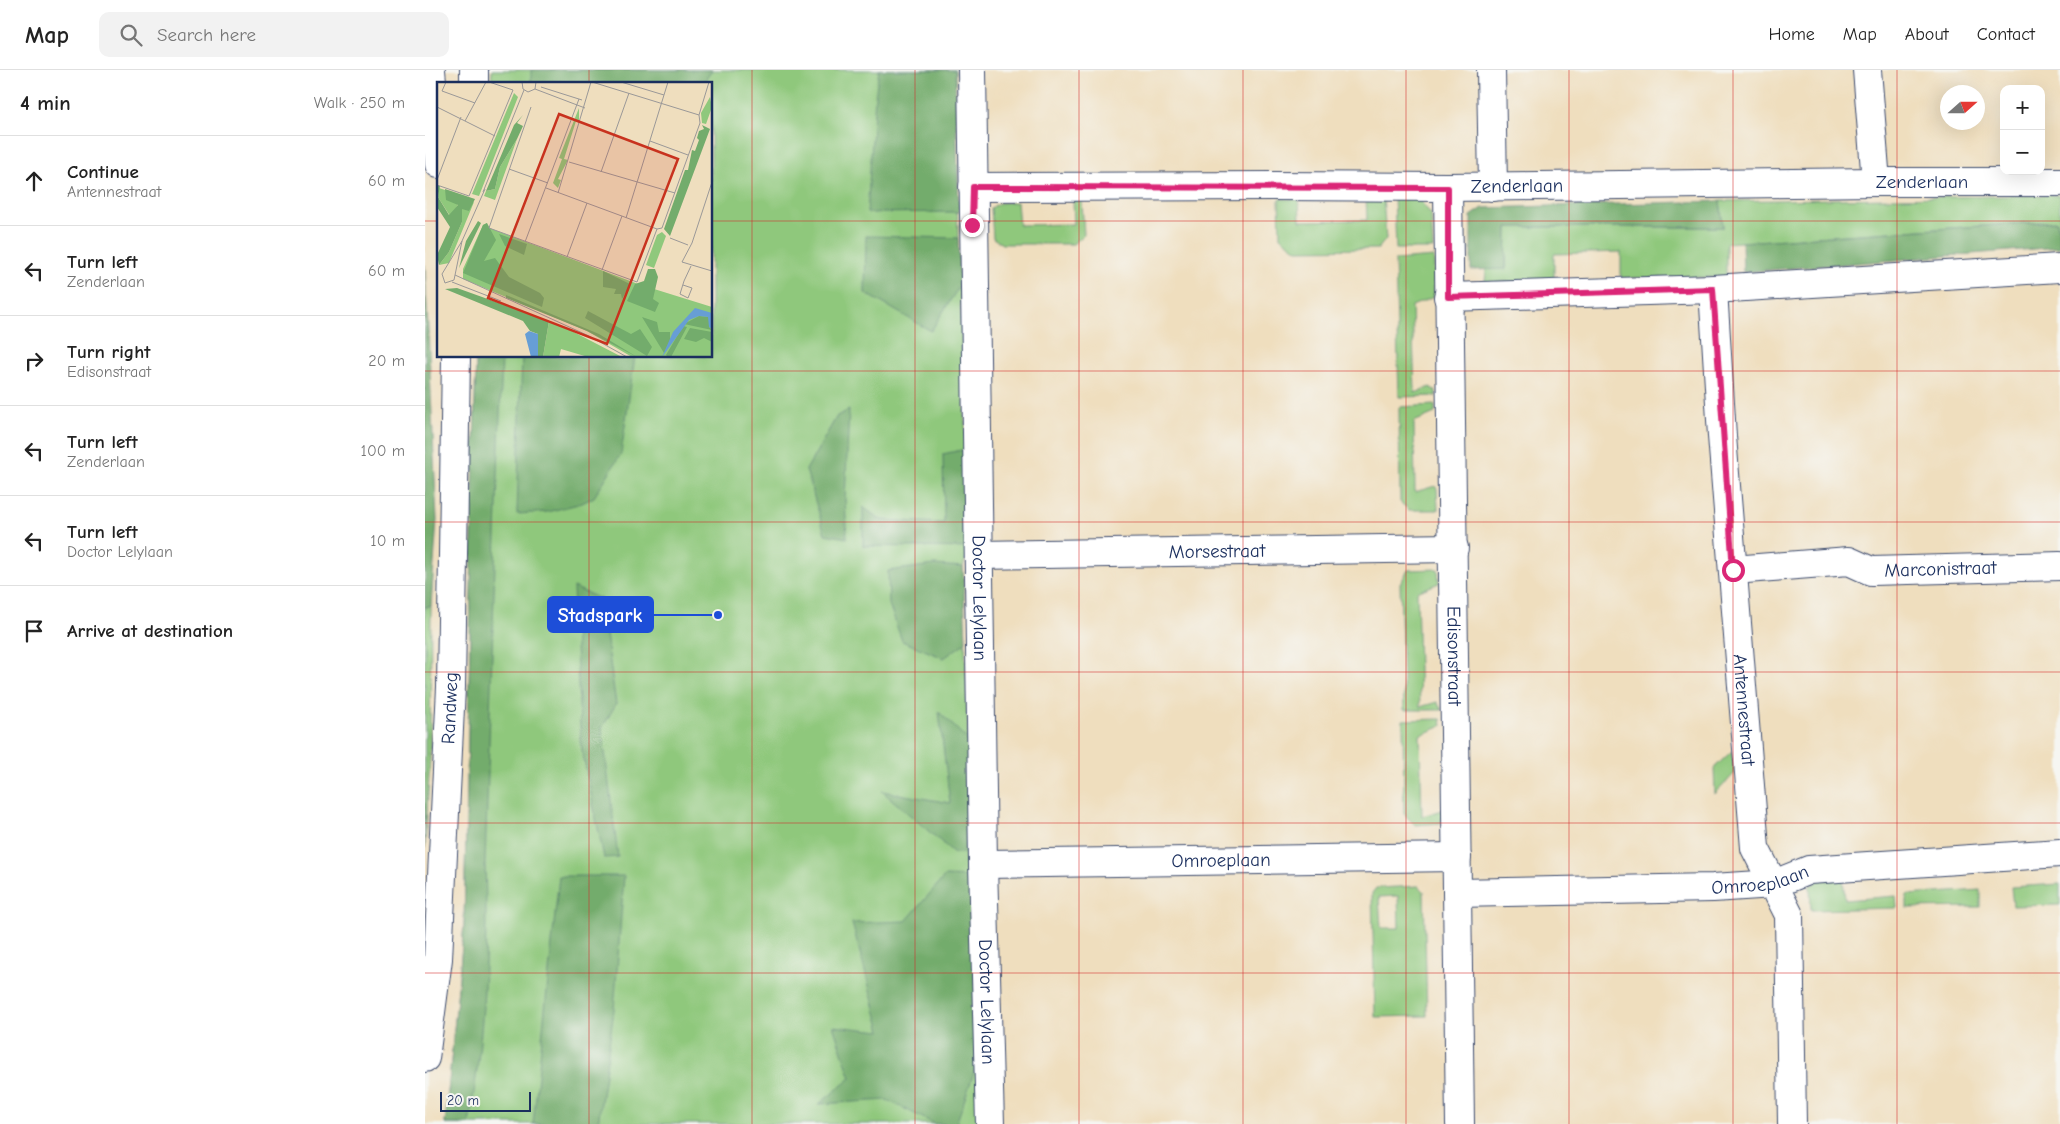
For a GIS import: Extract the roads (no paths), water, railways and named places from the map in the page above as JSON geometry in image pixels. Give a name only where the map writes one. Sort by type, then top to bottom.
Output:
[{"type":"street","points":[[431,70],[437,140]]},
{"type":"street","name":"Doctor Lelylaan","points":[[972,70],[972,225],[983,864],[990,1124]]},
{"type":"street","points":[[1491,70],[1493,187]]},
{"type":"street","points":[[1867,70],[1876,182]]},
{"type":"street","name":"Zenderlaan","points":[[973,187],[1448,188],[1876,182],[2060,182]]},
{"type":"street","name":"Edisonstraat","points":[[1448,188],[1460,1124]]},
{"type":"street","points":[[1448,297],[1713,289],[2060,268]]},
{"type":"street","name":"Antennestraat","points":[[1713,289],[1755,848],[1789,915],[1792,1124]]},
{"type":"street","name":"Randweg","points":[[425,1058],[438,959],[451,687],[456,358]]},
{"type":"street","name":"Morsestraat","points":[[979,555],[1454,548]]},
{"type":"street","name":"Marconistraat","points":[[1733,570],[1849,561],[1871,571],[2060,566]]},
{"type":"street","name":"Omroeplaan","points":[[1457,893],[1713,888],[1774,884],[1809,870],[2060,853]]},
{"type":"street","name":"Omroeplaan","points":[[983,864],[1457,857]]},
{"type":"place","name":"Stadspark","points":[[718,615]]}]
